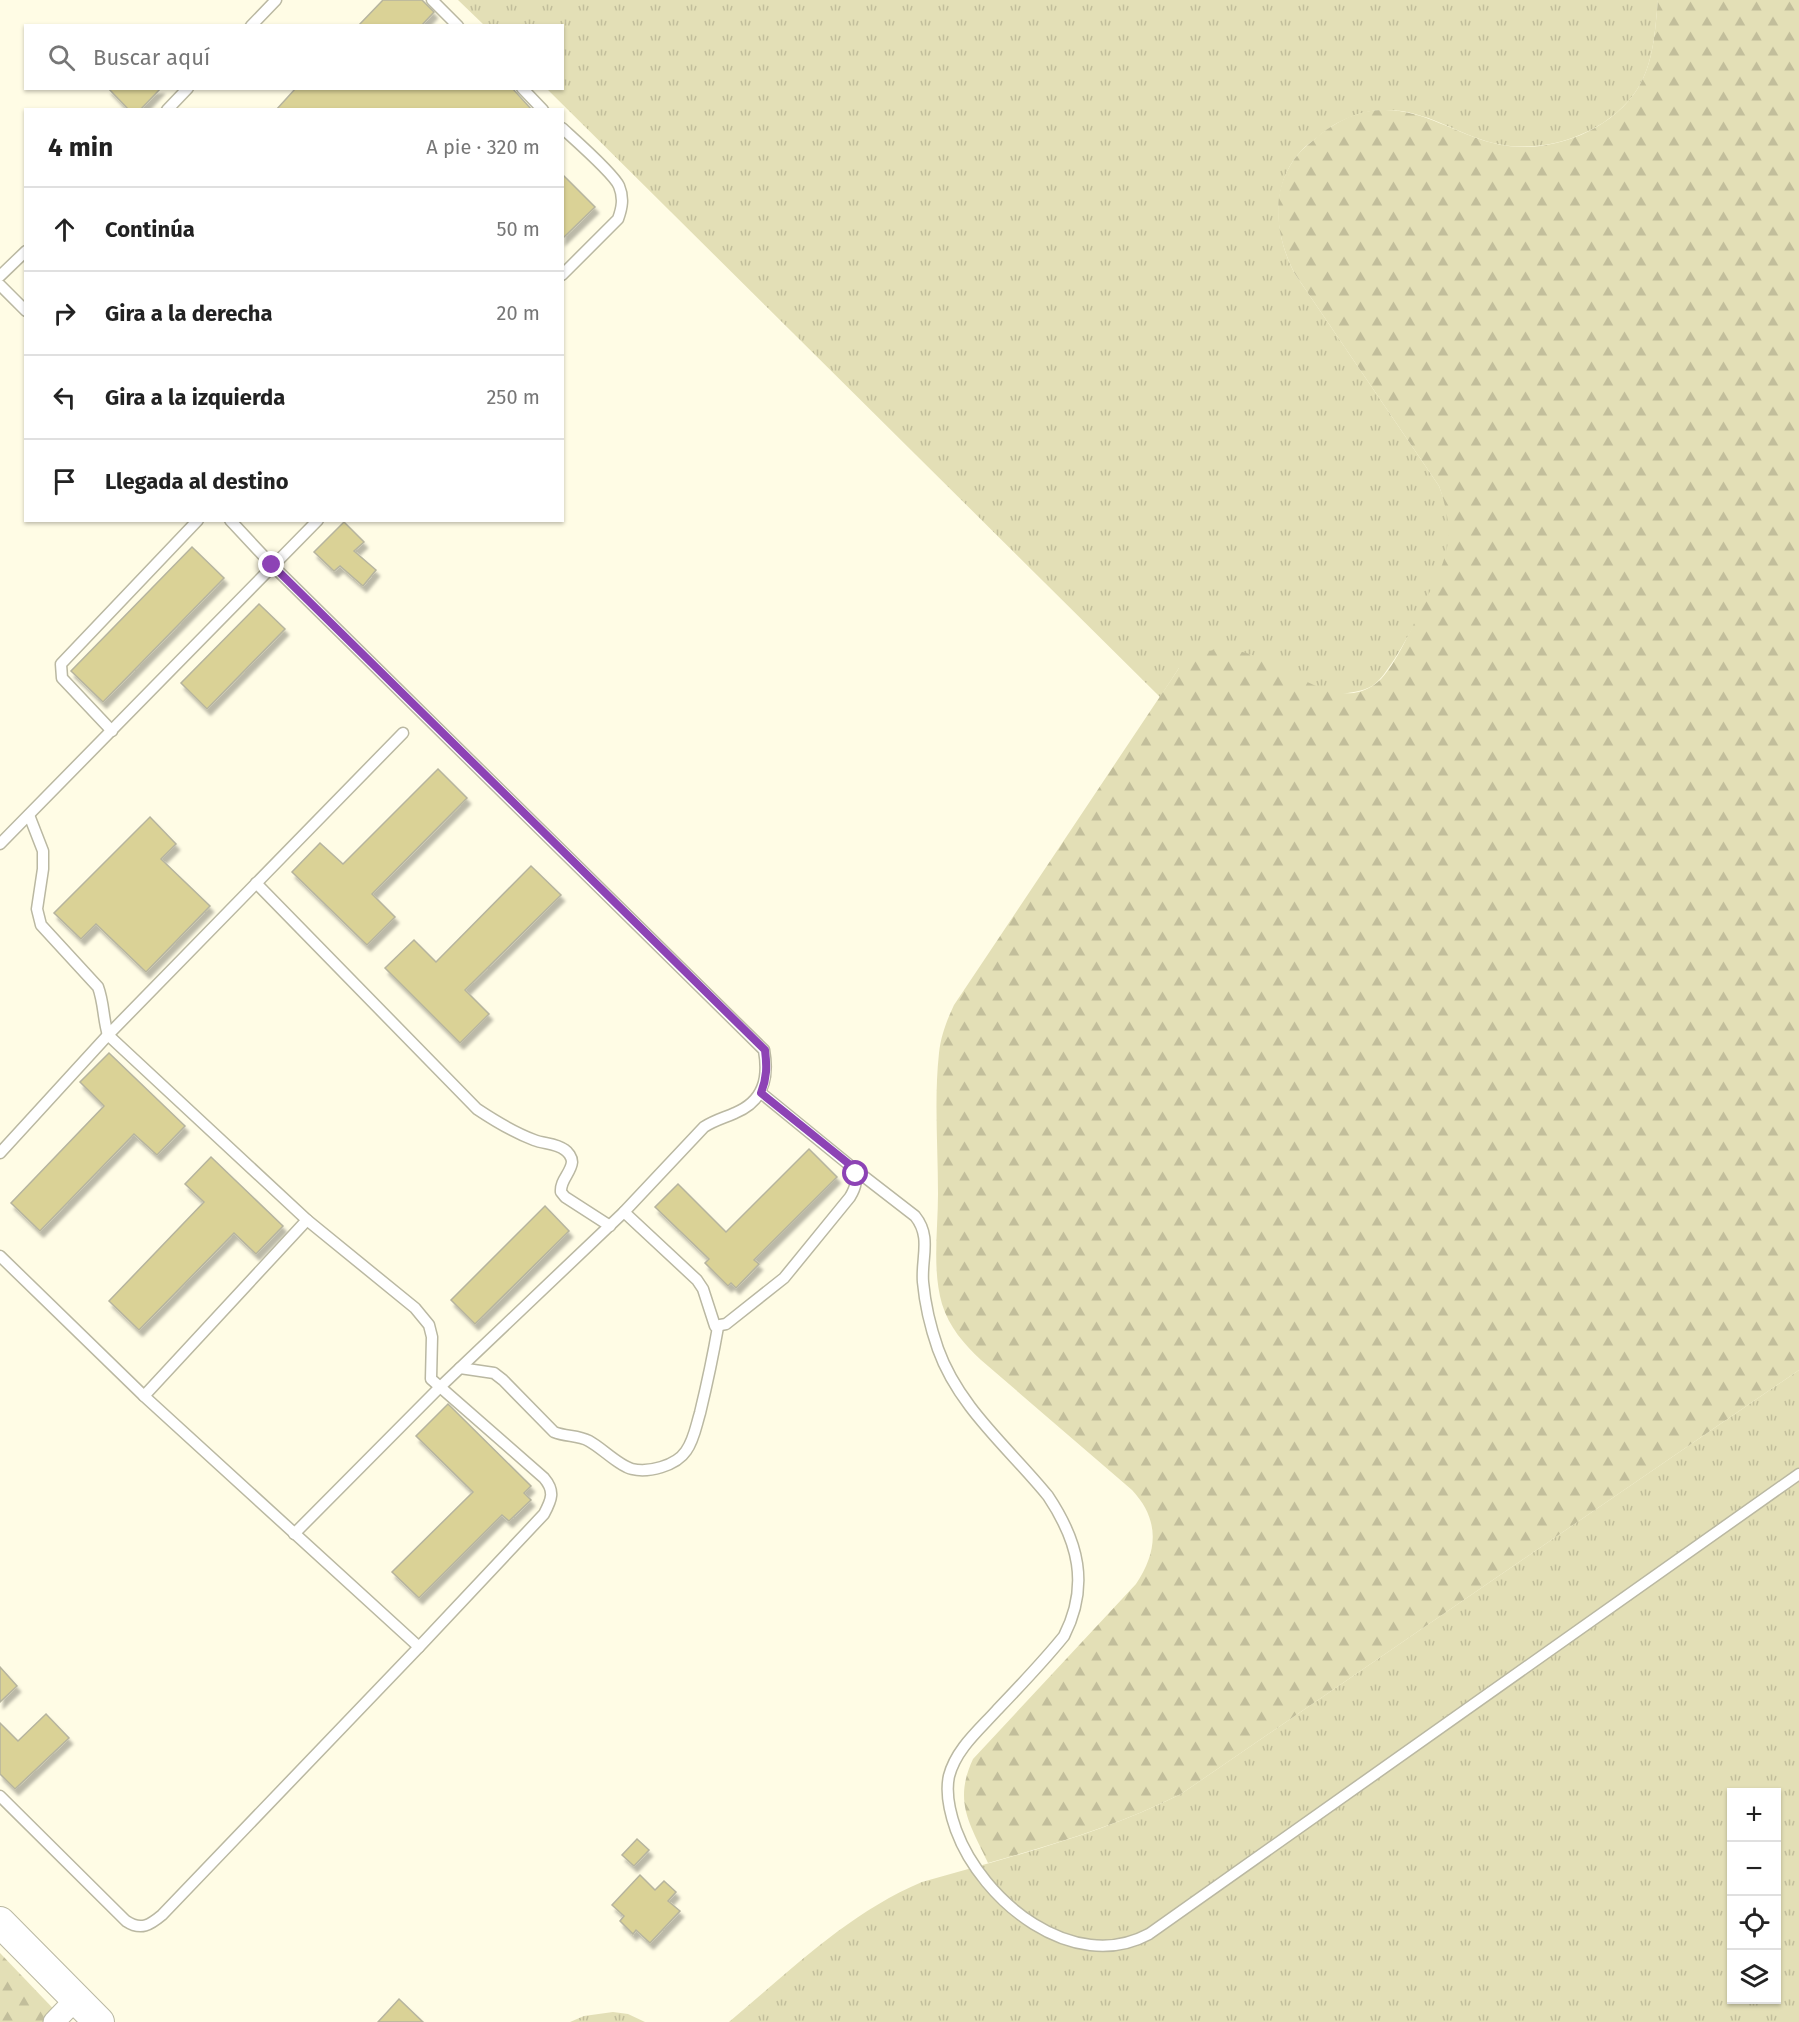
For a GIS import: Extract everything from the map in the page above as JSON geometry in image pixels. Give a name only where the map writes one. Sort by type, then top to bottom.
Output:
[{"type":"main road","points":[[0,1922],[99,2022]]},
{"type":"street","points":[[54,2022],[76,1999]]},
{"type":"lane","points":[[252,24],[276,0]]},
{"type":"lane","points":[[432,0],[456,24]]},
{"type":"lane","points":[[168,108],[186,90]]},
{"type":"lane","points":[[524,90],[541,108]]},
{"type":"lane","points":[[564,130],[618,183],[622,196],[622,208],[618,219],[564,273]]},
{"type":"lane","points":[[0,276],[24,253]]},
{"type":"lane","points":[[0,285],[24,309]]},
{"type":"lane","points":[[112,731],[62,678],[61,664],[196,522]]},
{"type":"lane","points":[[232,522],[272,565],[765,1050],[767,1066],[766,1081],[761,1093],[752,1103],[704,1127],[610,1226],[460,1368],[294,1534]]},
{"type":"lane","points":[[0,844],[316,522]]},
{"type":"lane","points":[[0,1153],[108,1035],[403,733]]},
{"type":"lane","points":[[0,1796],[126,1921],[134,1926],[144,1927],[162,1915],[419,1647],[544,1514],[553,1493],[544,1478],[431,1379],[432,1337],[429,1325],[415,1308],[307,1220],[108,1035],[103,1018],[103,1000],[98,987],[40,925],[37,909],[43,869],[43,851],[30,815]]},
{"type":"lane","points":[[256,883],[477,1108],[510,1130],[565,1150],[571,1156],[572,1162],[563,1180],[561,1192],[565,1197],[610,1226]]},
{"type":"lane","points":[[761,1093],[920,1222],[926,1238],[923,1267],[924,1291],[934,1336],[945,1365],[974,1411],[1059,1511],[1074,1546],[1079,1583],[1072,1620],[1064,1636],[961,1750],[949,1777],[947,1792],[959,1840],[992,1888],[1021,1916],[1054,1935],[1070,1941],[1105,1947],[1137,1941],[1149,1934],[1799,1474]]},
{"type":"lane","points":[[718,1327],[726,1324],[784,1278],[850,1197],[856,1186],[854,1168]]},
{"type":"lane","points":[[624,1212],[697,1280],[703,1290],[712,1320],[718,1327]]},
{"type":"lane","points":[[144,1396],[307,1220]]},
{"type":"lane","points":[[0,1256],[144,1396],[419,1647]]},
{"type":"lane","points":[[460,1368],[494,1373],[554,1432],[589,1441],[631,1469],[651,1470],[671,1464],[685,1454],[694,1437],[709,1377],[718,1327]]},
{"type":"green space","points":[[458,0],[1658,0],[1651,57],[1638,88],[1626,104],[1593,129],[1554,143],[1513,146],[1480,139],[1413,113],[1376,111],[1349,117],[1326,131],[1301,151],[1284,179],[1278,211],[1283,244],[1295,274],[1439,486],[1450,525],[1450,537],[1443,566],[1427,601],[1394,660],[1376,683],[1360,691],[1342,694],[1179,668],[1160,697],[548,90],[564,90],[564,24],[483,24]]},
{"type":"green space","points":[[1658,0],[1799,0],[1799,1370],[1181,1794],[1110,1824],[988,1863],[970,1824],[964,1801],[967,1774],[973,1759],[1136,1584],[1149,1560],[1153,1536],[1148,1513],[1132,1490],[981,1360],[958,1335],[945,1312],[939,1291],[936,1263],[938,1194],[936,1106],[939,1053],[947,1022],[954,1005],[1179,668],[1205,652],[1230,650],[1255,656],[1304,681],[1328,690],[1351,693],[1374,685],[1395,659],[1439,572],[1447,546],[1448,519],[1439,486],[1295,274],[1288,259],[1279,228],[1278,211],[1279,195],[1290,165],[1303,149],[1333,125],[1349,117],[1376,110],[1413,114],[1479,139],[1513,147],[1554,144],[1574,138],[1611,118],[1638,88],[1651,57]]},
{"type":"green space","points":[[1799,1370],[1799,2022],[729,2022],[844,1926],[895,1895],[922,1882],[1021,1854],[1150,1809],[1181,1794]]},
{"type":"green space","points":[[0,1953],[66,2022],[0,2022]]},
{"type":"green space","points":[[613,2012],[628,2014],[645,2022],[570,2022],[584,2016]]},
{"type":"building","points":[[383,0],[422,0],[434,12],[423,24],[360,24]]},
{"type":"building","points":[[110,90],[159,90],[142,108],[127,108]]},
{"type":"building","points":[[294,90],[514,90],[530,108],[278,108]]},
{"type":"building","points":[[564,176],[595,207],[564,237]]},
{"type":"building","points":[[344,522],[364,542],[354,551],[376,570],[363,586],[340,566],[334,571],[314,552]]},
{"type":"building","points":[[192,547],[224,578],[103,702],[71,671]]},
{"type":"building","points":[[259,604],[285,629],[207,709],[181,683]]},
{"type":"building","points":[[438,769],[467,798],[372,894],[395,917],[367,945],[292,872],[320,843],[343,864]]},
{"type":"building","points":[[150,817],[176,844],[161,859],[210,906],[146,972],[96,924],[81,939],[54,913]]},
{"type":"building","points":[[531,866],[561,895],[465,990],[489,1014],[460,1043],[385,968],[414,940],[436,962]]},
{"type":"building","points":[[109,1053],[185,1126],[157,1155],[134,1134],[40,1231],[11,1203],[104,1106],[80,1082]]},
{"type":"building","points":[[809,1149],[837,1177],[754,1260],[759,1264],[736,1288],[731,1283],[728,1286],[705,1263],[709,1259],[655,1207],[678,1184],[726,1232]]},
{"type":"building","points":[[211,1157],[283,1226],[256,1254],[234,1233],[139,1330],[109,1301],[204,1202],[185,1184]]},
{"type":"building","points":[[545,1206],[569,1231],[475,1324],[451,1300]]},
{"type":"building","points":[[448,1404],[531,1486],[524,1493],[531,1500],[509,1521],[502,1515],[419,1598],[392,1572],[473,1492],[416,1436]]},
{"type":"building","points":[[0,1667],[17,1686],[0,1702]]},
{"type":"building","points":[[46,1714],[69,1738],[15,1789],[0,1774],[0,1723],[18,1741]]},
{"type":"building","points":[[637,1839],[649,1850],[634,1866],[622,1855]]},
{"type":"building","points":[[640,1875],[655,1890],[664,1881],[676,1892],[668,1901],[680,1911],[650,1943],[636,1930],[633,1934],[620,1921],[624,1916],[612,1905]]},
{"type":"building","points":[[399,1999],[423,2022],[378,2022]]},
{"type":"route","points":[[272,565],[765,1050],[766,1081],[761,1093],[854,1168],[856,1174]]}]
